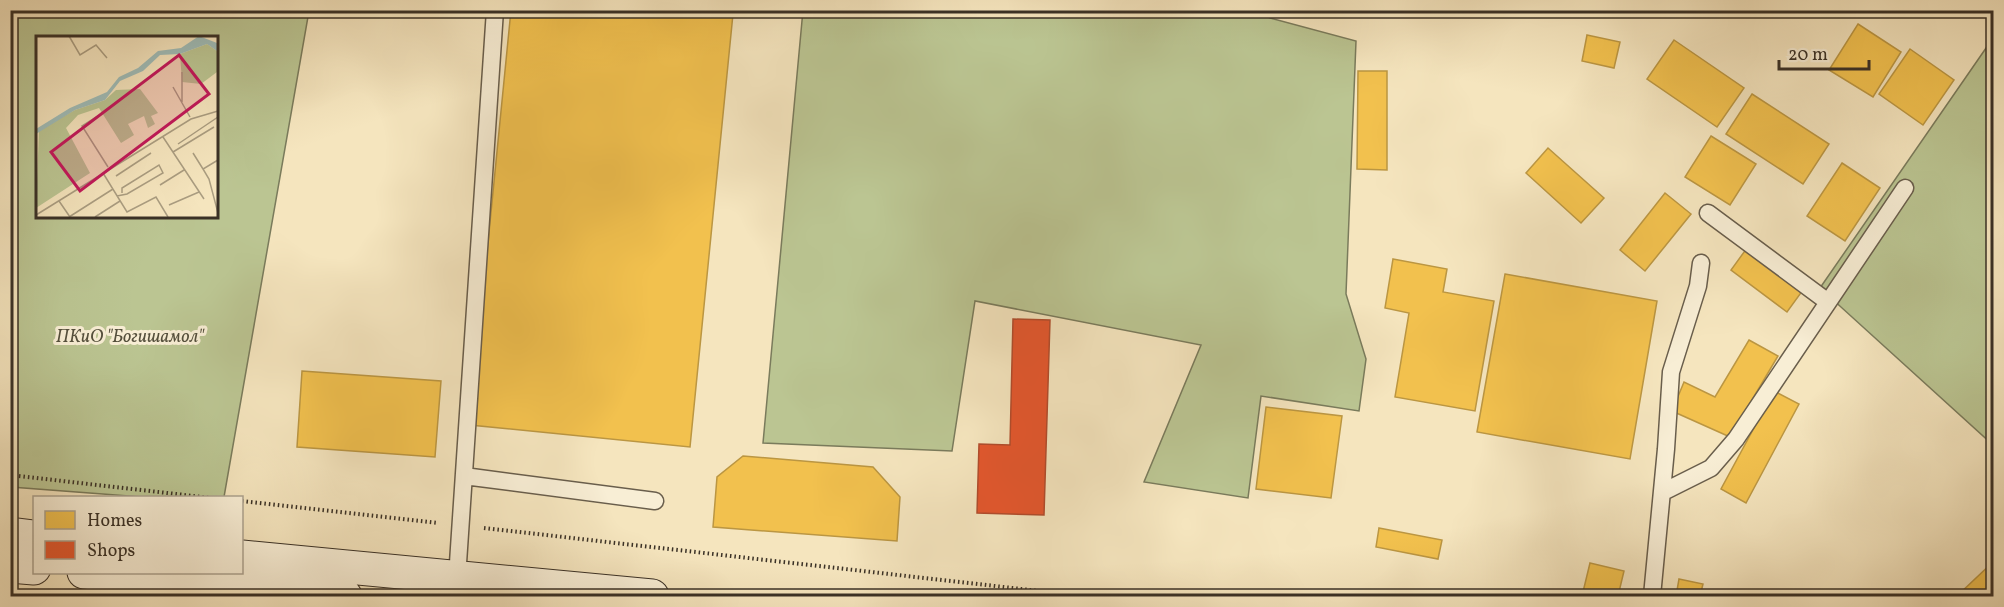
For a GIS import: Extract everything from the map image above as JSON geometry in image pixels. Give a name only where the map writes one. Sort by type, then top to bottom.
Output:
[{"type":"main road","points":[[10,534],[33,537]]},
{"type":"main road","points":[[243,557],[652,597]]},
{"type":"main road","points":[[10,566],[33,568]]},
{"type":"main road","points":[[95,574],[345,597]]},
{"type":"lane","points":[[457,578],[495,10]]},
{"type":"lane","points":[[1662,492],[1711,468],[1736,439],[1905,188]]},
{"type":"lane","points":[[1708,213],[1828,302]]},
{"type":"lane","points":[[1652,597],[1671,372],[1698,286],[1701,263]]},
{"type":"lane","points":[[464,476],[655,501]]},
{"type":"path","points":[[10,475],[194,496]]},
{"type":"path","points":[[243,501],[1083,597]]},
{"type":"green space","points":[[803,10],[1257,11],[1270,18],[1356,41],[1346,294],[1366,359],[1359,411],[1261,396],[1248,498],[1144,482],[1201,345],[975,301],[952,451],[763,443]]},
{"type":"green space","name":"ПКиО \"Богишамол\"","points":[[10,11],[309,11],[224,496],[129,496],[11,487]]},
{"type":"green space","points":[[1993,38],[1993,445],[1820,288]]},
{"type":"building: Homes","points":[[511,10],[699,10],[733,14],[690,447],[470,425]]},
{"type":"building: Homes","points":[[1858,24],[1901,52],[1873,97],[1829,70]]},
{"type":"building: Homes","points":[[1587,35],[1620,42],[1614,68],[1582,61]]},
{"type":"building: Homes","points":[[1674,40],[1744,88],[1717,127],[1647,79]]},
{"type":"building: Homes","points":[[1910,49],[1954,80],[1923,125],[1879,94]]},
{"type":"building: Homes","points":[[1358,71],[1387,71],[1387,170],[1357,169]]},
{"type":"building: Homes","points":[[1752,94],[1829,144],[1803,184],[1726,134]]},
{"type":"building: Homes","points":[[1711,136],[1756,164],[1730,205],[1685,177]]},
{"type":"building: Homes","points":[[1548,148],[1604,198],[1581,223],[1526,173]]},
{"type":"building: Homes","points":[[1842,163],[1880,188],[1845,241],[1807,216]]},
{"type":"building: Homes","points":[[1665,193],[1691,214],[1645,271],[1620,250]]},
{"type":"building: Homes","points":[[1747,248],[1803,290],[1787,312],[1731,270]]},
{"type":"building: Homes","points":[[1393,259],[1447,269],[1443,292],[1494,301],[1475,411],[1395,397],[1409,313],[1385,308]]},
{"type":"building: Homes","points":[[1505,274],[1657,301],[1630,459],[1477,432]]},
{"type":"building: Homes","points":[[1749,340],[1778,356],[1730,437],[1672,411],[1684,382],[1715,397]]},
{"type":"building: Homes","points":[[302,371],[441,381],[435,457],[297,447]]},
{"type":"building: Homes","points":[[1774,391],[1799,404],[1746,503],[1721,489]]},
{"type":"building: Homes","points":[[1266,407],[1342,416],[1331,498],[1256,489]]},
{"type":"building: Homes","points":[[743,456],[873,467],[900,497],[897,541],[713,527],[717,477]]},
{"type":"building: Homes","points":[[1379,528],[1442,540],[1438,559],[1376,547]]},
{"type":"building: Homes","points":[[1994,561],[1994,596],[1957,596]]},
{"type":"building: Homes","points":[[1590,563],[1624,571],[1618,596],[1582,596]]},
{"type":"building: Homes","points":[[1679,579],[1703,584],[1700,596],[1676,596]]},
{"type":"building: Shops","points":[[1013,319],[1050,320],[1044,515],[977,513],[979,444],[1010,445]]}]
